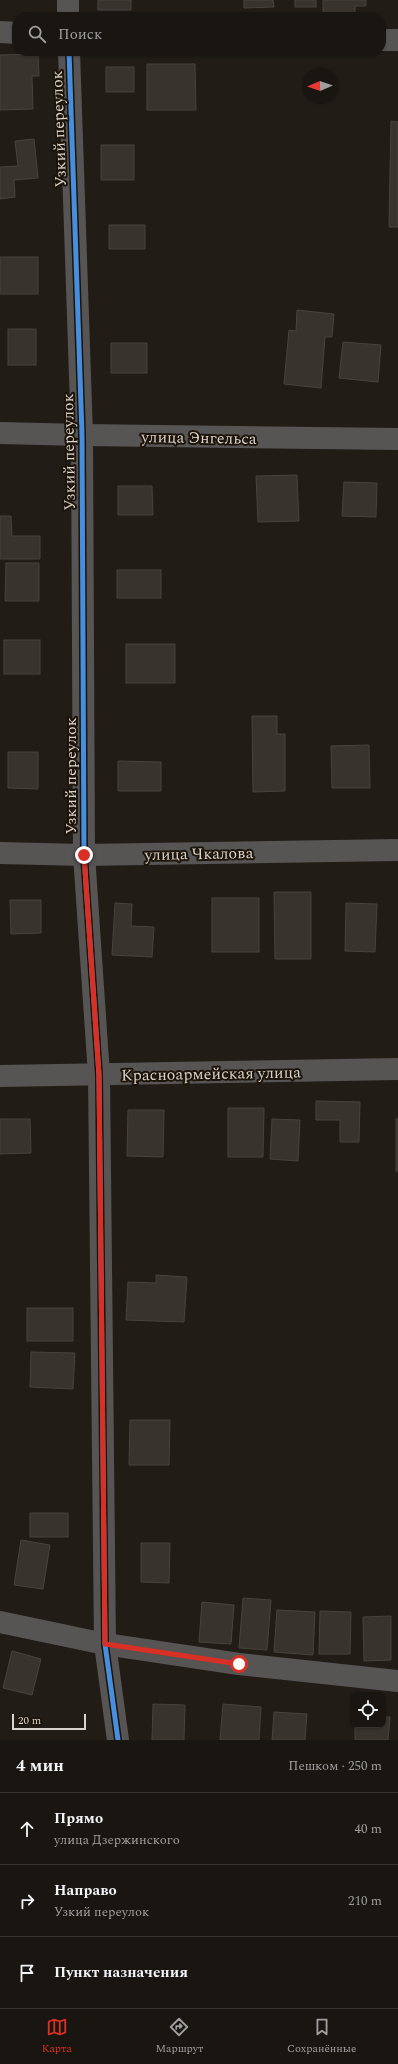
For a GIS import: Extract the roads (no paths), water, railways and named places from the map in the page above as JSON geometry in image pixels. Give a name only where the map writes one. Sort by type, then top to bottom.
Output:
[{"type":"street","points":[[68,0],[68,12]]},
{"type":"street","points":[[0,32],[12,33]]},
{"type":"street","points":[[386,40],[398,40]]},
{"type":"street","name":"Узкий переулок","points":[[69,56],[82,436],[84,855],[99,1075],[105,1644],[118,1740]]},
{"type":"street","name":"улица Энгельса","points":[[0,433],[82,436],[398,439]]},
{"type":"street","name":"улица Чкалова","points":[[0,853],[84,855],[398,850]]},
{"type":"street","name":"Красноармейская улица","points":[[0,1076],[398,1069]]},
{"type":"street","points":[[0,1622],[105,1644],[239,1664],[398,1681]]}]
